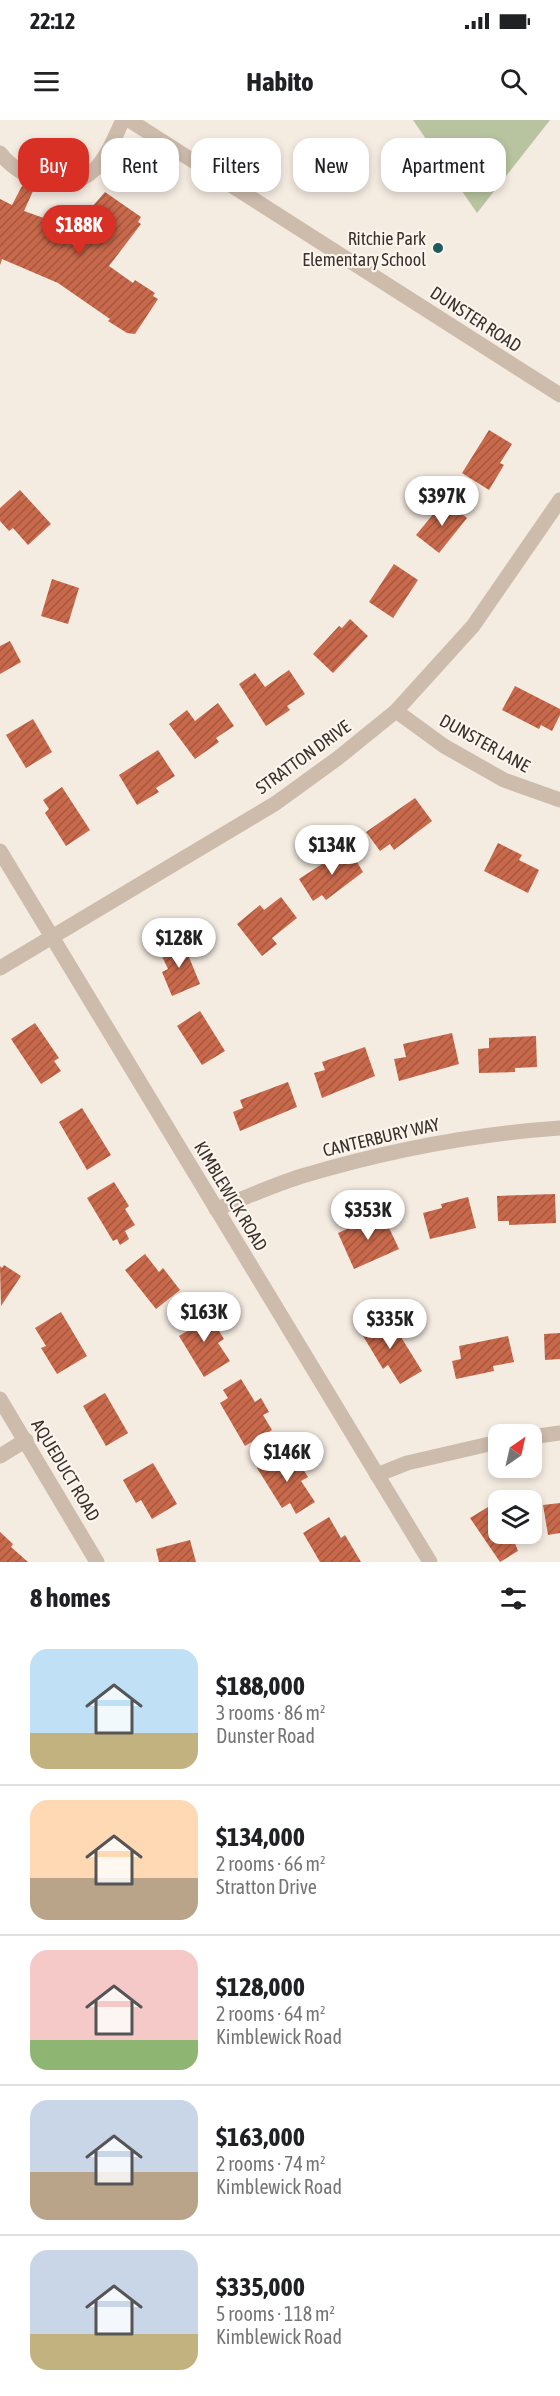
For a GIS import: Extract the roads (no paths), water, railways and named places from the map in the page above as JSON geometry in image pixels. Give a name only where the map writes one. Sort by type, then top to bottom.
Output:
[{"type":"street","points":[[0,153],[10,166],[30,179],[53,184],[77,181],[94,169],[108,151],[123,120]]},
{"type":"street","name":"DUNSTER ROAD","points":[[129,120],[560,395]]},
{"type":"street","name":"STRATTON DRIVE","points":[[0,968],[276,803],[338,758],[396,711],[473,626],[560,500]]},
{"type":"street","name":"DUNSTER LANE","points":[[396,711],[444,746],[504,780],[560,800]]},
{"type":"street","name":"KIMBLEWICK ROAD","points":[[0,851],[430,1562]]},
{"type":"street","name":"CANTERBURY WAY","points":[[216,1209],[300,1177],[382,1154],[469,1138],[560,1128]]},
{"type":"street","name":"AQUEDUCT ROAD","points":[[0,1399],[97,1562]]},
{"type":"street","points":[[542,1435],[560,1433]]},
{"type":"street","points":[[0,1456],[26,1440]]},
{"type":"street","points":[[377,1475],[407,1463],[488,1444]]},
{"type":"place","name":"Ritchie Park Elementary School","points":[[438,248]]}]
